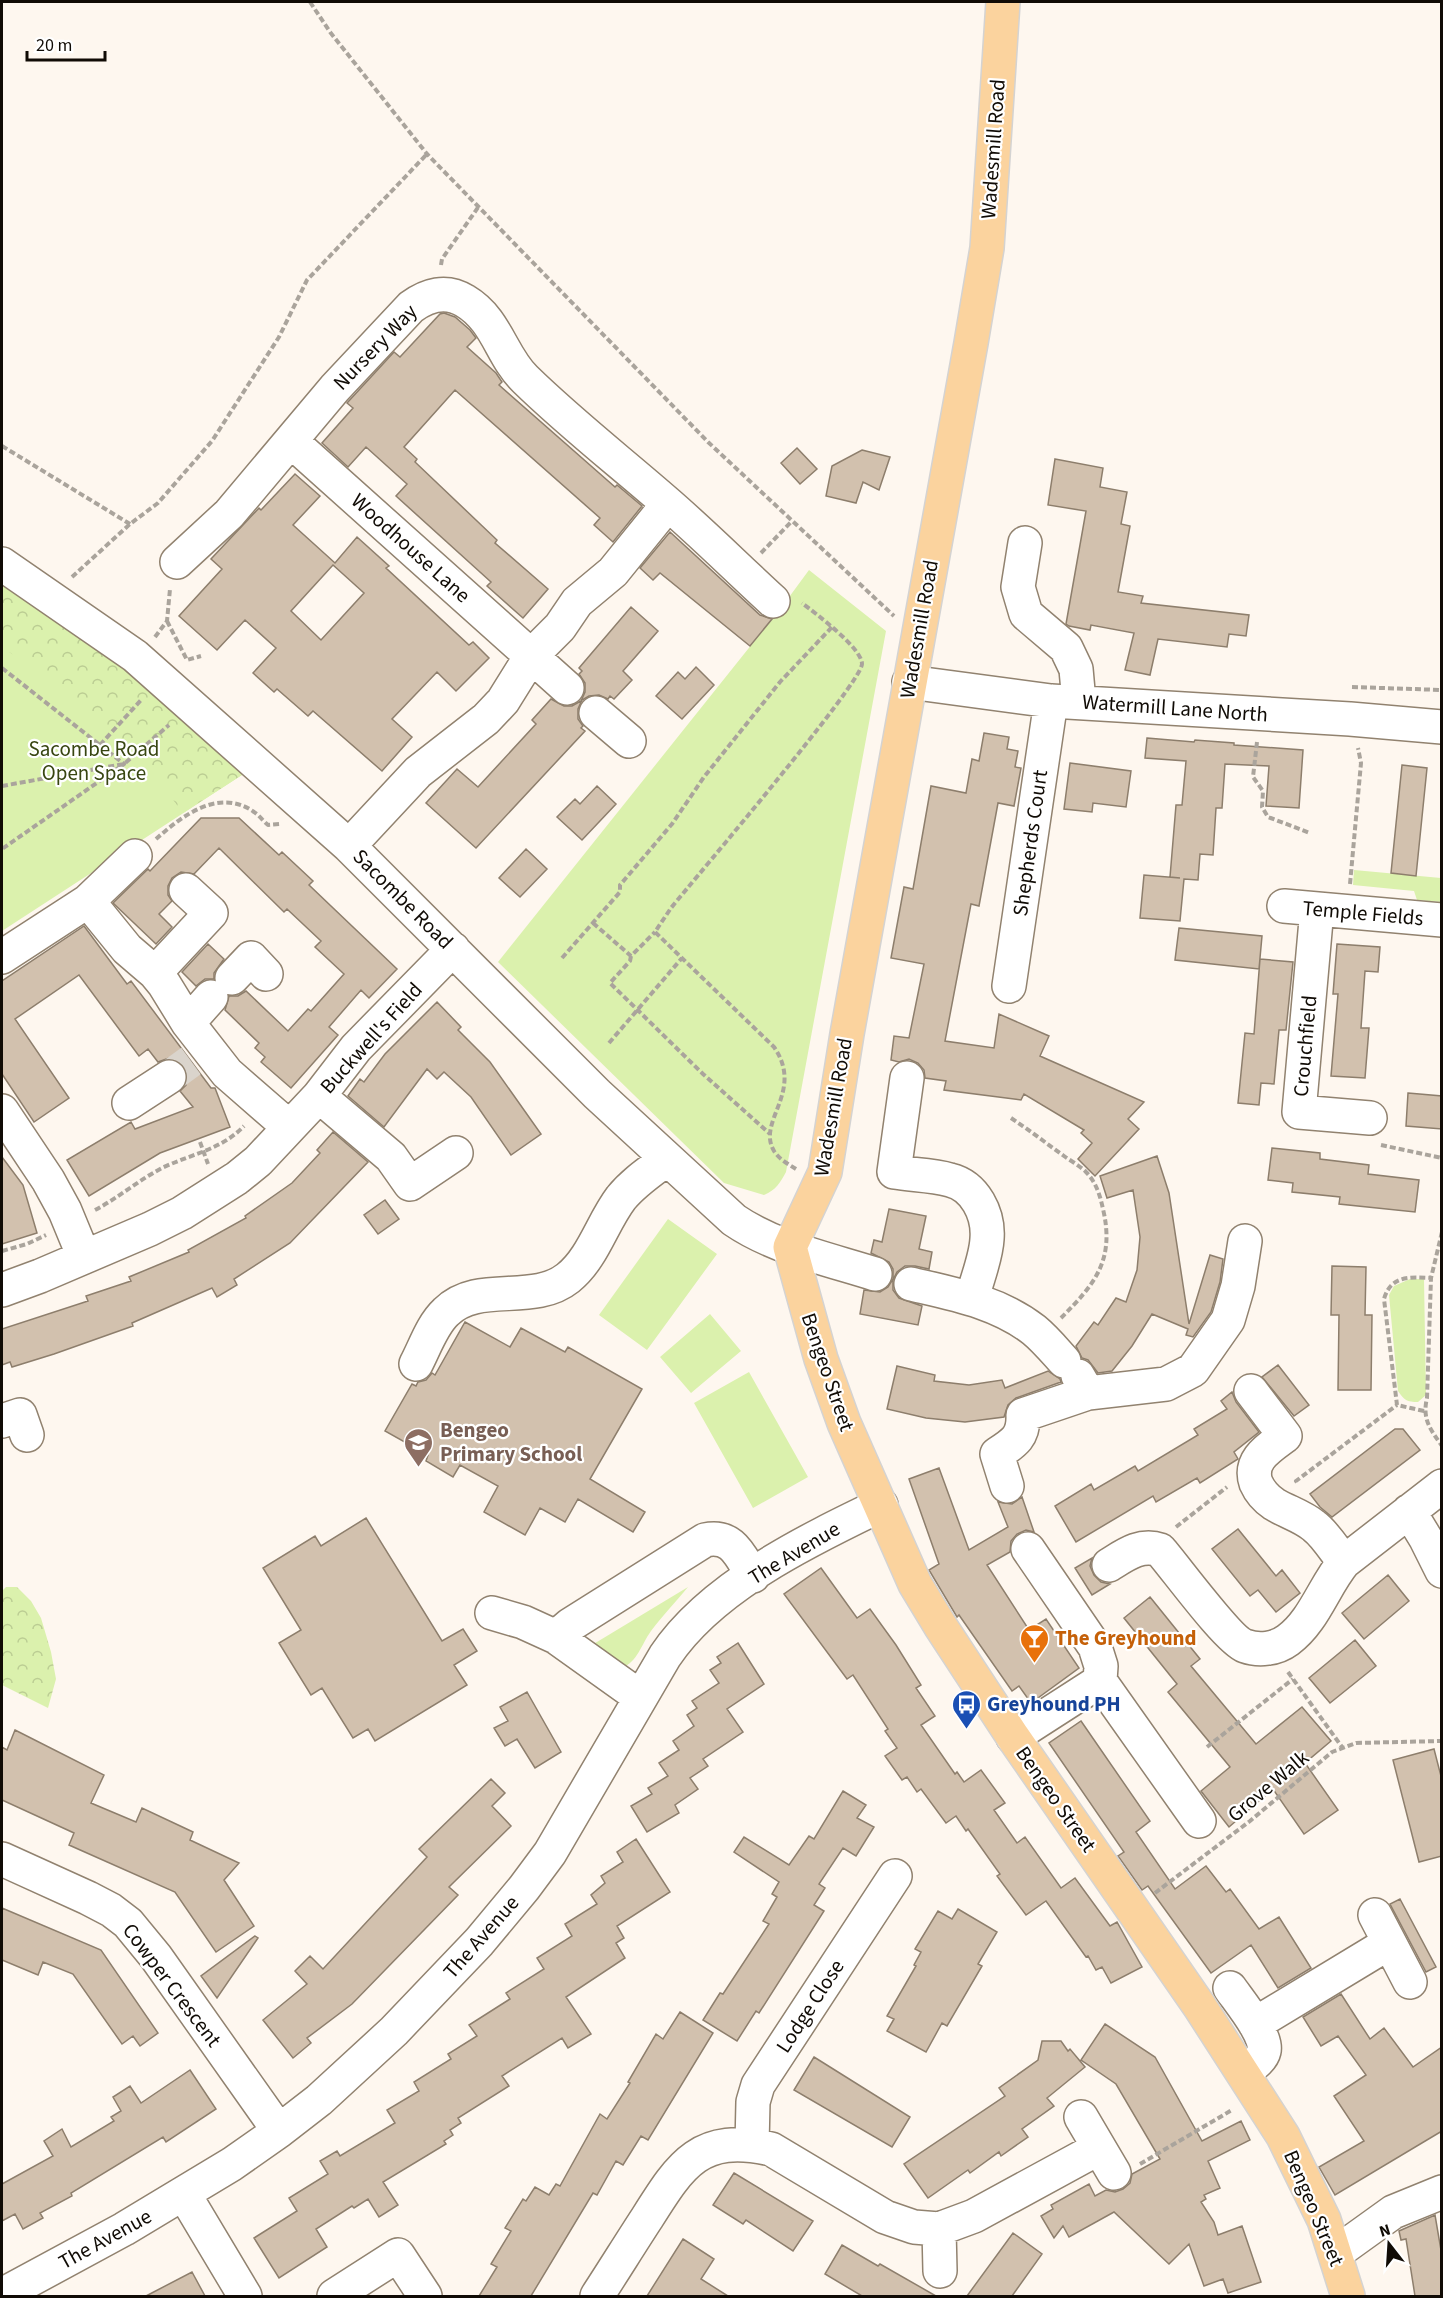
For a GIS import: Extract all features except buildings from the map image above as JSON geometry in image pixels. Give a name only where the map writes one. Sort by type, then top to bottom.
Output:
[{"type":"main road","name":"Wadesmill Road","points":[[790,1247],[825,1172],[846,1034],[909,682],[919,639],[987,248],[1003,2]]},
{"type":"main road","name":"Bengeo Street","points":[[790,1247],[825,1369],[847,1431],[915,1584],[1013,1737],[1251,2084],[1298,2162],[1324,2220],[1348,2296]]},
{"type":"street","name":"Nursery Way","points":[[177,562],[229,514],[335,388],[411,307],[422,298],[434,294],[457,297],[477,310],[489,322],[522,377],[668,504],[768,585]]},
{"type":"street","name":"Woodhouse Lane","points":[[291,441],[567,687]]},
{"type":"street","points":[[349,846],[418,772],[486,719],[503,701],[531,656],[560,627],[577,602],[613,572],[668,504]]},
{"type":"street","name":"Shepherds Court","points":[[1009,986],[1065,701],[1076,669],[1066,648],[1026,614],[1018,587],[1025,543]]},
{"type":"street","name":"Sacombe Road","points":[[2,564],[135,656],[349,846],[597,1094],[734,1220],[746,1228],[790,1247],[875,1274]]},
{"type":"street","name":"Watermill Lane North","points":[[909,682],[1065,701],[1442,727]]},
{"type":"street","points":[[596,713],[629,741]]},
{"type":"street","points":[[2,957],[88,901],[135,856]]},
{"type":"street","points":[[155,973],[211,913],[186,890]]},
{"type":"street","points":[[88,901],[127,949],[155,973],[173,996],[188,1023],[189,1063]]},
{"type":"street","name":"Temple Fields","points":[[1284,906],[1442,920]]},
{"type":"street","name":"Crouchfield","points":[[1332,910],[1299,1112],[1374,1131]]},
{"type":"street","name":"Buckwell's Field","points":[[2,1290],[161,1224],[210,1196],[258,1161],[319,1096],[356,1048],[453,949]]},
{"type":"street","points":[[188,1023],[251,958],[266,974]]},
{"type":"street","points":[[129,1103],[189,1063],[227,1073],[289,1127]]},
{"type":"street","points":[[907,1078],[894,1172],[951,1180],[965,1186],[976,1197],[982,1207],[987,1238],[972,1298]]},
{"type":"street","points":[[319,1096],[391,1157],[410,1184],[456,1153]]},
{"type":"street","points":[[6,1127],[48,1180],[84,1257]]},
{"type":"street","points":[[416,1364],[446,1311],[462,1301],[480,1296],[540,1292],[556,1286],[569,1277],[585,1260],[621,1198],[636,1182],[667,1160]]},
{"type":"street","points":[[911,1284],[972,1298],[1016,1319],[1068,1367],[1166,1383],[1193,1370],[1228,1320],[1238,1286],[1245,1241]]},
{"type":"street","points":[[1007,1486],[997,1454],[1021,1436],[1024,1426],[1023,1415],[1068,1367]]},
{"type":"street","points":[[1251,1391],[1285,1436],[1263,1453],[1255,1465],[1254,1478],[1258,1488],[1264,1497],[1275,1505],[1316,1527],[1344,1562]]},
{"type":"street","points":[[1109,1565],[1131,1551],[1141,1548],[1153,1547],[1160,1550],[1228,1632],[1243,1645],[1271,1648],[1289,1640],[1304,1623],[1332,1577],[1344,1562],[1442,1486]]},
{"type":"street","name":"The Avenue","points":[[2,2295],[184,2194],[279,2131],[319,2100],[394,2031],[479,1942],[525,1888],[550,1853],[640,1697],[685,1629],[708,1606],[753,1576],[848,1521],[881,1505]]},
{"type":"street","points":[[1409,1511],[1442,1571]]},
{"type":"street","points":[[556,1637],[705,1540],[716,1538],[728,1542],[734,1547],[753,1576]]},
{"type":"street","points":[[1028,1549],[1095,1647],[1101,1666],[1100,1681],[1199,1821]]},
{"type":"street","points":[[492,1613],[523,1622],[556,1637],[640,1697]]},
{"type":"street","points":[[1013,1737],[1100,1681]]},
{"type":"street","name":"Cowper Crescent","points":[[2,1858],[88,1898],[111,1910],[128,1923],[156,1957],[279,2131]]},
{"type":"street","name":"Lodge Close","points":[[752,2145],[753,2102],[758,2085],[895,1876]]},
{"type":"street","points":[[1255,2024],[1382,1929],[1410,1982]]},
{"type":"street","points":[[1230,1988],[1255,2024],[1265,2049],[1251,2084]]},
{"type":"street","points":[[597,2296],[666,2187],[685,2164],[710,2149],[724,2145],[752,2145],[771,2149],[885,2217],[914,2227],[939,2229],[1107,2161],[1081,2117]]},
{"type":"street","points":[[1336,2253],[1393,2212],[1442,2192]]},
{"type":"street","points":[[184,2194],[245,2296]]},
{"type":"street","points":[[939,2229],[940,2271]]},
{"type":"street","points":[[334,2296],[398,2255],[425,2296]]},
{"type":"path","points":[[310,2],[330,32],[427,154],[708,442],[791,522],[919,639]]},
{"type":"path","points":[[50,597],[130,524],[158,503],[212,441],[279,337],[308,280],[427,154]]},
{"type":"path","points":[[434,294],[442,259],[480,206]]},
{"type":"path","points":[[2,446],[130,524]]},
{"type":"path","points":[[770,1134],[703,1074],[610,983],[630,961],[631,956],[655,932],[671,908],[834,707],[861,668],[860,656],[832,627],[768,585],[791,522]]},
{"type":"path","points":[[150,643],[167,621],[171,579],[177,562]]},
{"type":"path","points":[[167,621],[187,660],[201,656]]},
{"type":"path","points":[[562,958],[620,892],[620,885],[672,824],[704,777],[773,691],[832,627]]},
{"type":"path","points":[[2,668],[124,764]]},
{"type":"path","points":[[100,745],[138,704]]},
{"type":"path","points":[[1261,714],[1253,777],[1263,791],[1262,807],[1268,817],[1310,833]]},
{"type":"path","points":[[2,849],[124,764],[171,723]]},
{"type":"path","points":[[1332,910],[1361,763]]},
{"type":"path","points":[[2,786],[124,764]]},
{"type":"path","points":[[135,856],[179,819],[204,806],[219,803],[234,804],[254,811],[268,825],[284,824]]},
{"type":"path","points":[[593,923],[631,956]]},
{"type":"path","points":[[655,932],[774,1047],[782,1058],[786,1083],[770,1134],[773,1150],[779,1158],[820,1184]]},
{"type":"path","points":[[609,1043],[682,958]]},
{"type":"path","points":[[2,1251],[27,1244],[70,1224],[100,1208],[152,1173],[230,1140],[263,1105]]},
{"type":"path","points":[[1011,1118],[1085,1171],[1095,1183],[1105,1215],[1107,1248],[1104,1261],[1086,1293],[1068,1367]]},
{"type":"path","points":[[1374,1131],[1442,1158]]},
{"type":"path","points":[[1442,1232],[1431,1278],[1427,1398],[1424,1411],[1427,1424],[1442,1446]]},
{"type":"path","points":[[1397,1405],[1384,1299],[1386,1290],[1400,1279],[1431,1278]]},
{"type":"path","points":[[1275,1505],[1300,1488],[1296,1481],[1397,1405],[1424,1411]]},
{"type":"path","points":[[1160,1550],[1171,1532],[1255,1465]]},
{"type":"path","points":[[1271,1648],[1342,1747]]},
{"type":"path","points":[[1207,1747],[1293,1679]]},
{"type":"path","name":"Grove Walk","points":[[1133,1909],[1241,1828],[1332,1752],[1356,1743],[1442,1741]]},
{"type":"path","points":[[1107,2161],[1135,2166],[1251,2084]]},
{"type":"green space","points":[[809,570],[886,631],[786,1172],[777,1186],[764,1195],[724,1183],[498,962]]},
{"type":"green space","name":"Sacombe Road Open Space","points":[[2,582],[245,773],[2,931]]},
{"type":"green space","points":[[2,582],[104,647],[245,773],[183,813],[153,773],[118,740],[2,646]]},
{"type":"green space","points":[[1354,870],[1441,878],[1441,902],[1417,900],[1414,891],[1353,885]]},
{"type":"green space","points":[[668,1219],[717,1254],[647,1350],[599,1315]]},
{"type":"green space","points":[[1410,1279],[1424,1279],[1426,1395],[1418,1402],[1406,1400],[1398,1391],[1389,1295],[1394,1286]]},
{"type":"green space","points":[[710,1314],[741,1351],[691,1393],[660,1357]]},
{"type":"green space","points":[[749,1372],[808,1477],[753,1508],[694,1403]]},
{"type":"green space","points":[[6,1587],[17,1587],[31,1601],[41,1618],[56,1679],[48,1708],[2,1685],[2,1591]]},
{"type":"green space","points":[[688,1587],[655,1625],[636,1657],[627,1665],[622,1668],[587,1648]]},
{"type":"tunnel","points":[[169,1077],[191,1061]]},
{"type":"place","name":"Bengeo Primary School","points":[[419,1468]]},
{"type":"place","name":"The Greyhound","points":[[1034,1664]]},
{"type":"place","name":"Greyhound PH","points":[[966,1730]]}]
